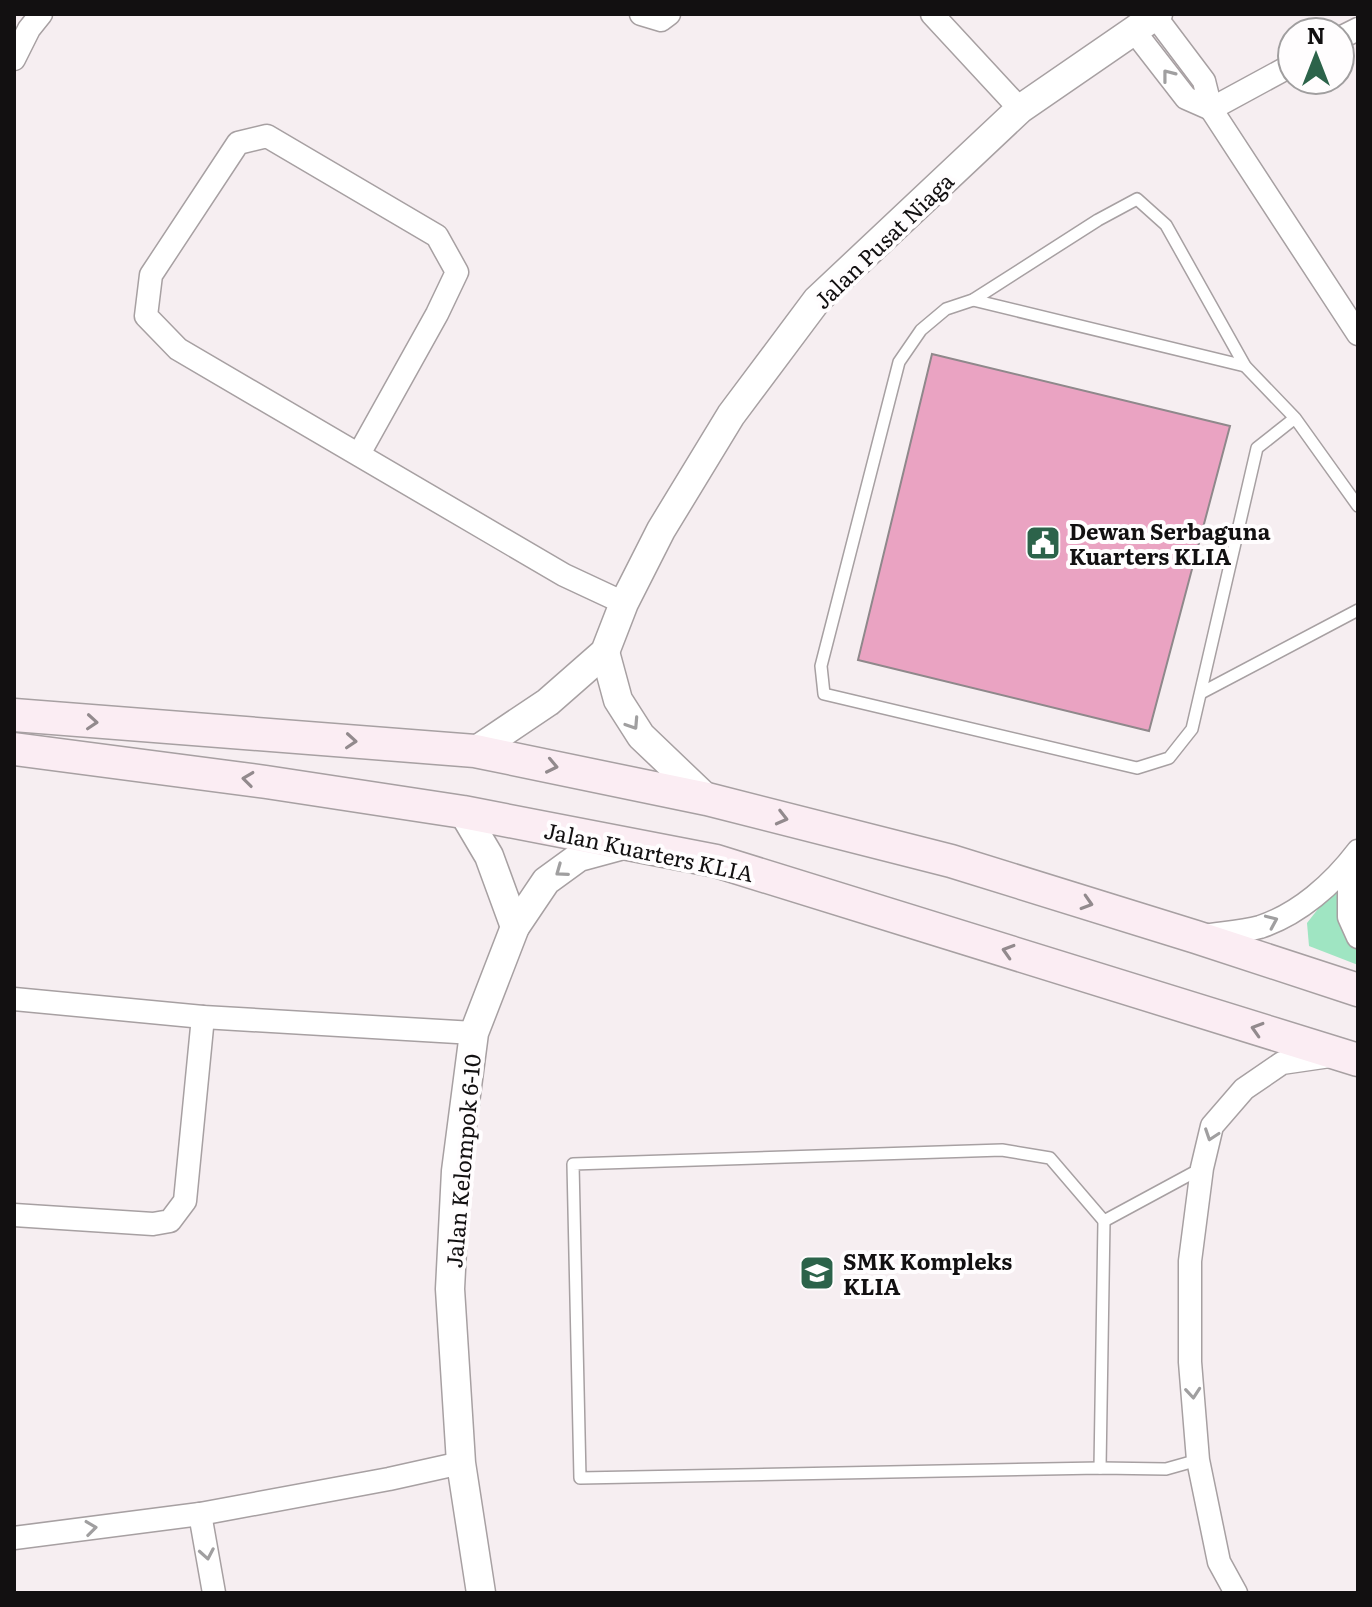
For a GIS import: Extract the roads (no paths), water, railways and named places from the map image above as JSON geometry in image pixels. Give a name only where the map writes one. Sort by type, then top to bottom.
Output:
[{"type":"main road","points":[[14,715],[475,751],[707,799],[951,861],[1358,990]]},
{"type":"main road","name":"Jalan Kuarters KLIA","points":[[14,749],[463,812],[716,861],[1349,1057]]},
{"type":"street","points":[[641,14],[661,20],[669,14]]},
{"type":"street","points":[[932,14],[1020,109]]},
{"type":"street","points":[[1149,20],[1204,81],[1211,109],[1358,334]]},
{"type":"street","name":"Jalan Pusat Niaga","points":[[605,652],[624,603],[661,530],[731,415],[817,300],[1020,109],[1149,20]]},
{"type":"street","points":[[14,59],[28,21]]},
{"type":"street","points":[[1211,109],[1276,74]]},
{"type":"street","points":[[359,454],[457,272],[437,236],[305,157],[267,136],[238,143],[151,275],[146,316],[178,349],[564,575],[624,603]]},
{"type":"street","points":[[475,751],[548,702],[605,652],[618,700],[641,736],[707,799]]},
{"type":"street","points":[[463,812],[489,856],[515,927]]},
{"type":"street","name":"Jalan Kelompok 6-10","points":[[481,1593],[461,1463],[450,1289],[456,1171],[474,1033],[515,927],[546,881],[579,857],[627,844]]},
{"type":"street","points":[[1196,937],[1259,927],[1302,907],[1354,857]]},
{"type":"street","points":[[1354,857],[1349,917],[1358,937]]},
{"type":"street","points":[[14,999],[203,1017],[474,1033]]},
{"type":"street","points":[[14,1215],[153,1224],[170,1221],[185,1201],[203,1017]]},
{"type":"street","points":[[1236,1593],[1219,1562],[1198,1460],[1190,1362],[1190,1261],[1202,1168],[1212,1126],[1244,1089],[1282,1063],[1349,1057]]},
{"type":"street","points":[[14,1538],[200,1514],[461,1463]]},
{"type":"street","points":[[200,1514],[214,1593]]},
{"type":"lane","points":[[1295,418],[1257,448],[1192,729],[1169,758],[1137,768],[824,694],[821,666],[899,362],[921,330],[946,309],[973,300],[1098,220],[1137,199],[1166,225],[1245,366],[1295,418],[1358,506]]},
{"type":"lane","points":[[973,300],[1245,366]]},
{"type":"lane","points":[[1201,693],[1358,610]]},
{"type":"lane","points":[[1100,1468],[1104,1221],[1050,1158],[1002,1150],[573,1164],[580,1478],[1166,1469],[1198,1460]]},
{"type":"lane","points":[[1104,1221],[1202,1168]]},
{"type":"place","name":"Dewan Serbaguna Kuarters KLIA","points":[[1043,543]]},
{"type":"place","name":"SMK Kompleks KLIA","points":[[817,1273]]}]
